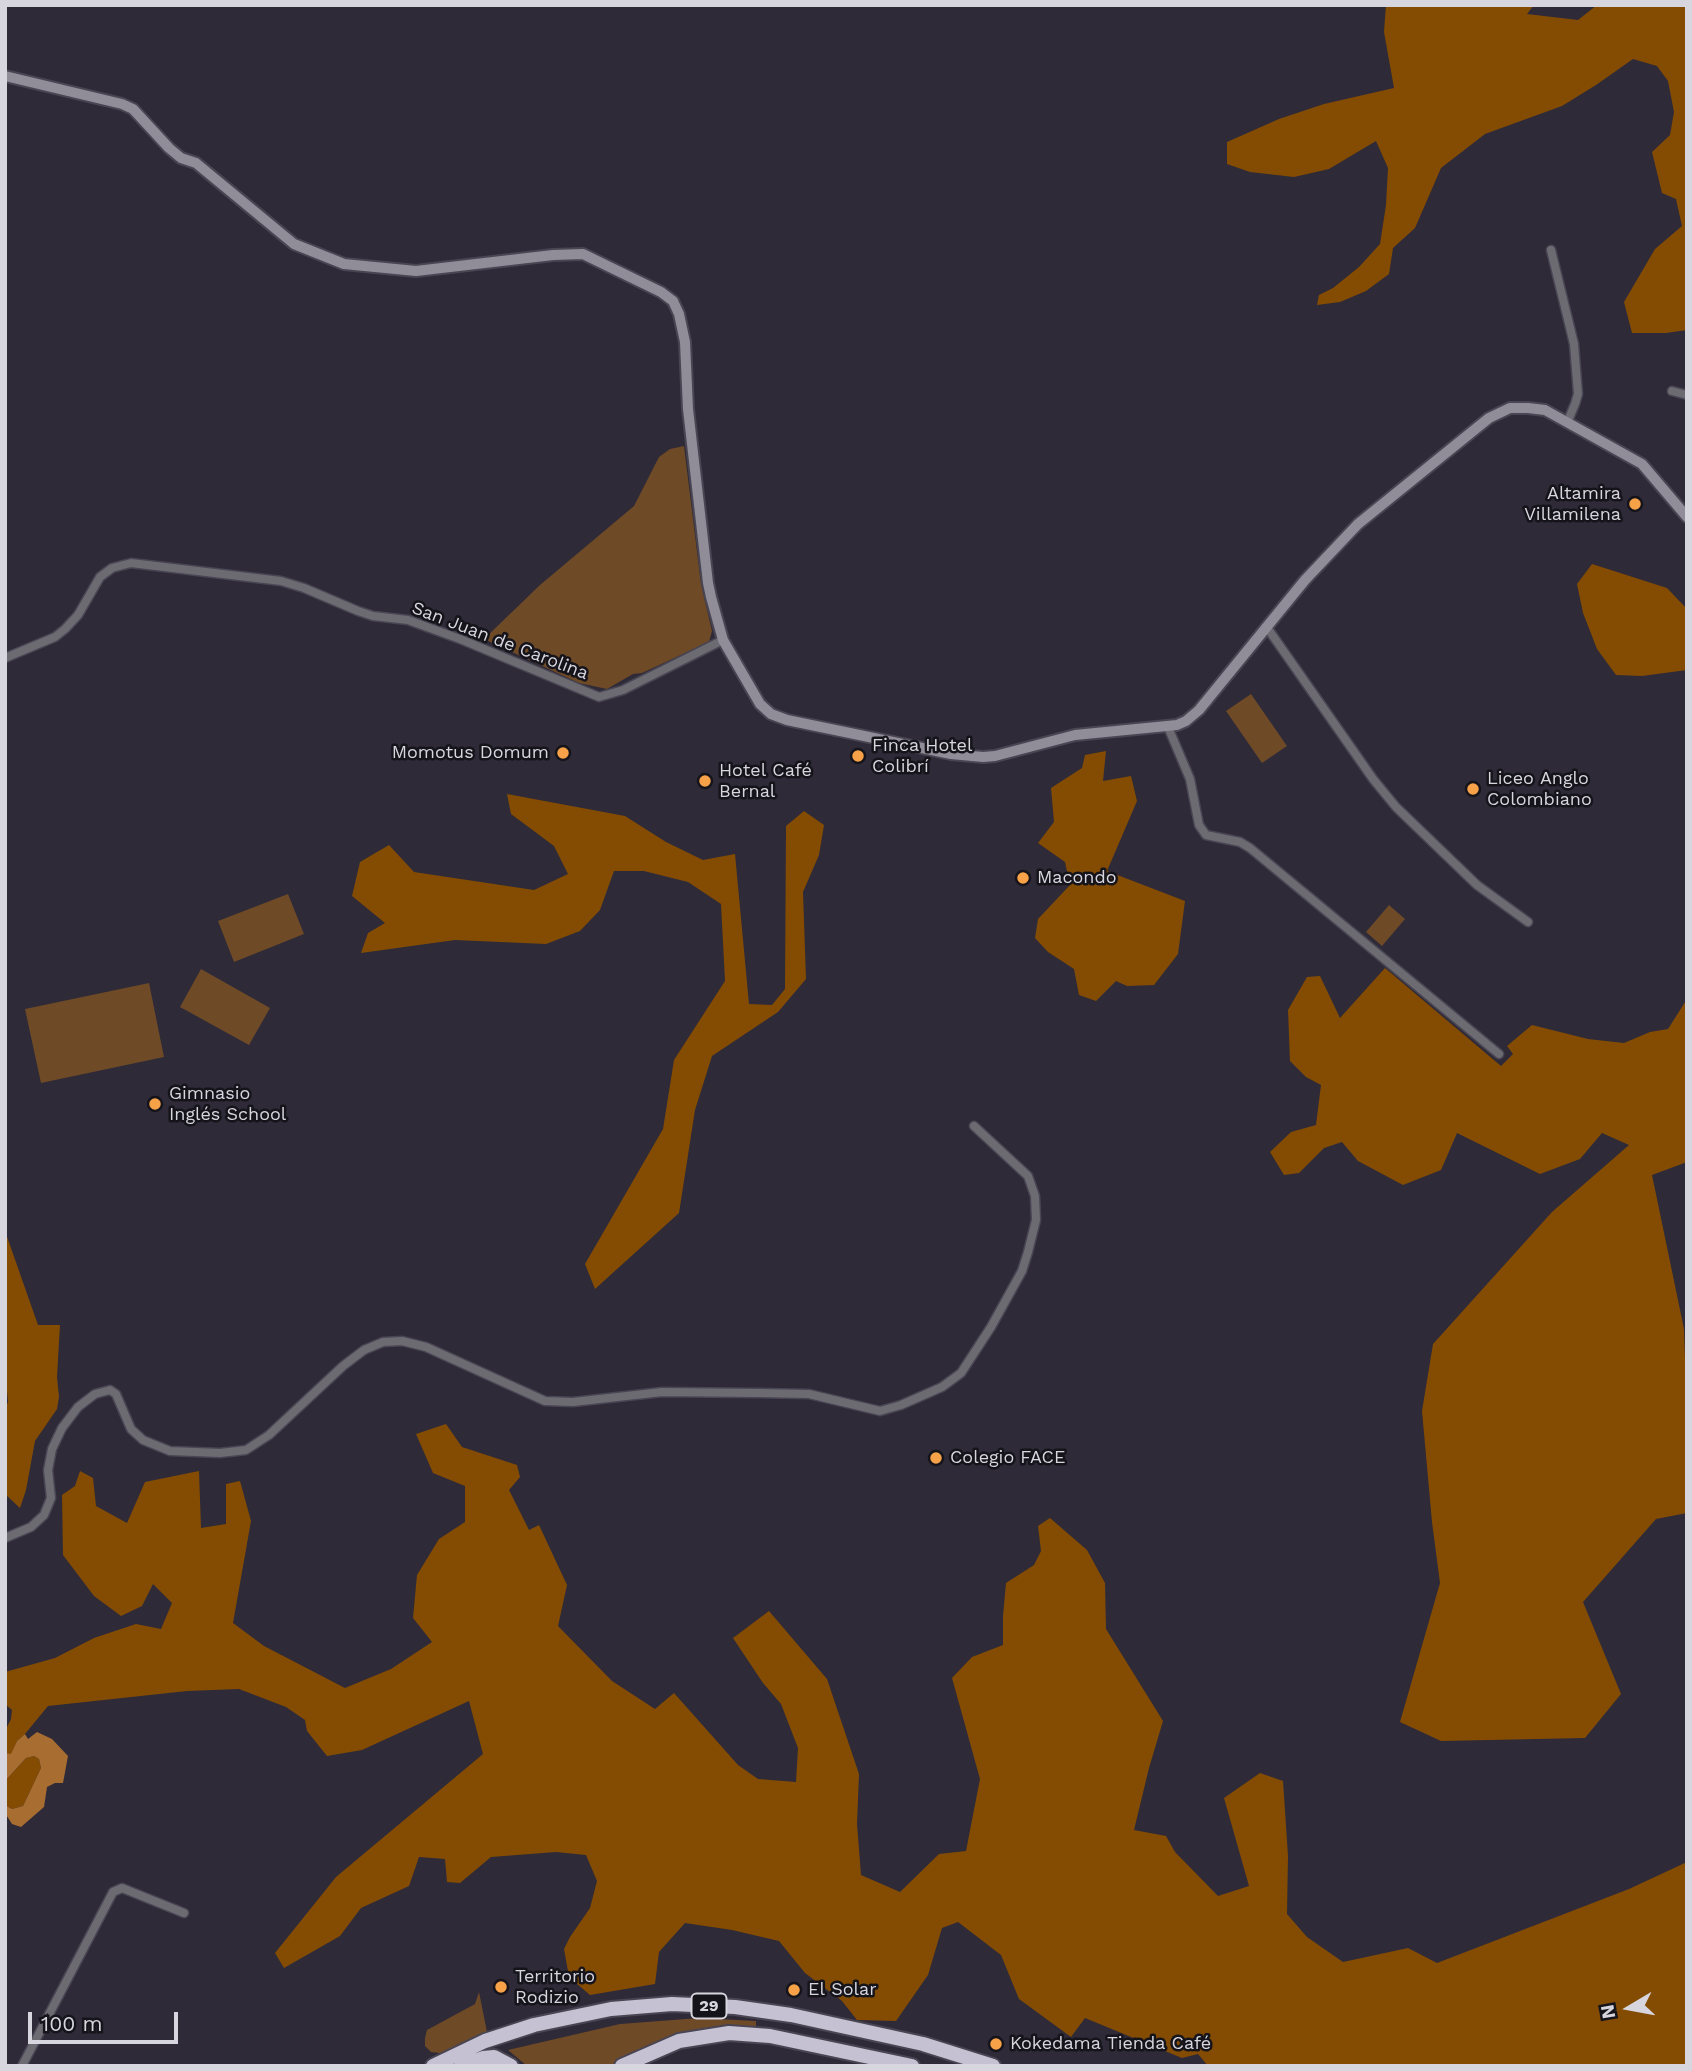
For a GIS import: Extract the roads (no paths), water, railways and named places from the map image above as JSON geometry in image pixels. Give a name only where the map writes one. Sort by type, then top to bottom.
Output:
[{"type":"highway","name":"29","points":[[433,2066],[485,2041],[534,2025],[611,2009],[672,2004],[735,2007],[791,2015],[923,2044],[993,2066]]},
{"type":"highway","name":"29","points":[[622,2066],[680,2041],[729,2033],[770,2036],[869,2061],[912,2066]]},
{"type":"highway","points":[[461,2066],[494,2057],[511,2066]]},
{"type":"street","points":[[5,76],[133,109],[169,148],[181,158],[196,163],[294,244],[344,264],[416,271],[583,254],[662,292],[673,302],[679,314],[685,342],[688,409],[708,583],[723,640],[760,704],[771,714],[787,720],[951,754],[983,757],[996,757],[1075,735],[1168,727],[1186,721],[1199,710],[1305,580],[1358,524],[1489,418],[1510,408],[1545,410],[1642,464],[1687,517]]},
{"type":"street","points":[[1550,250],[1574,344],[1578,394],[1567,423]]},
{"type":"street","points":[[1672,391],[1687,395]]},
{"type":"street","name":"San Juan de Carolina","points":[[5,658],[65,629],[78,615],[100,577],[112,568],[131,563],[281,581],[373,616],[408,620],[447,634],[599,697],[623,690],[723,640]]},
{"type":"street","points":[[1266,626],[1342,736],[1396,807],[1477,885],[1528,922]]},
{"type":"street","points":[[1168,727],[1190,779],[1199,825],[1206,835],[1240,842],[1250,848],[1499,1054]]},
{"type":"street","points":[[5,1538],[31,1527],[44,1515],[51,1497],[48,1470],[52,1449],[62,1428],[78,1407],[95,1394],[110,1390],[116,1394],[131,1429],[142,1440],[170,1451],[220,1453],[246,1450],[269,1434],[343,1366],[364,1350],[383,1342],[402,1341],[426,1347],[545,1401],[573,1402],[662,1392],[758,1393],[809,1394],[880,1411],[901,1405],[942,1387],[961,1373],[991,1327],[1022,1271],[1028,1252],[1036,1220],[1035,1196],[1028,1176],[974,1126]]},
{"type":"street","points":[[22,2066],[113,1892],[122,1888],[184,1913]]},
{"type":"place","name":"Altamira Villamilena","points":[[1635,504]]},
{"type":"place","name":"Momotus Domum","points":[[563,753]]},
{"type":"place","name":"Finca Hotel Colibrí","points":[[858,756]]},
{"type":"place","name":"Hotel Café Bernal","points":[[705,781]]},
{"type":"place","name":"Liceo Anglo Colombiano","points":[[1473,789]]},
{"type":"place","name":"Macondo","points":[[1023,878]]},
{"type":"place","name":"Gimnasio Inglés School","points":[[155,1104]]},
{"type":"place","name":"Colegio FACE","points":[[936,1458]]},
{"type":"place","name":"Territorio Rodizio","points":[[501,1987]]},
{"type":"place","name":"El Solar","points":[[794,1990]]},
{"type":"place","name":"Kokedama Tienda Café","points":[[996,2044]]}]
